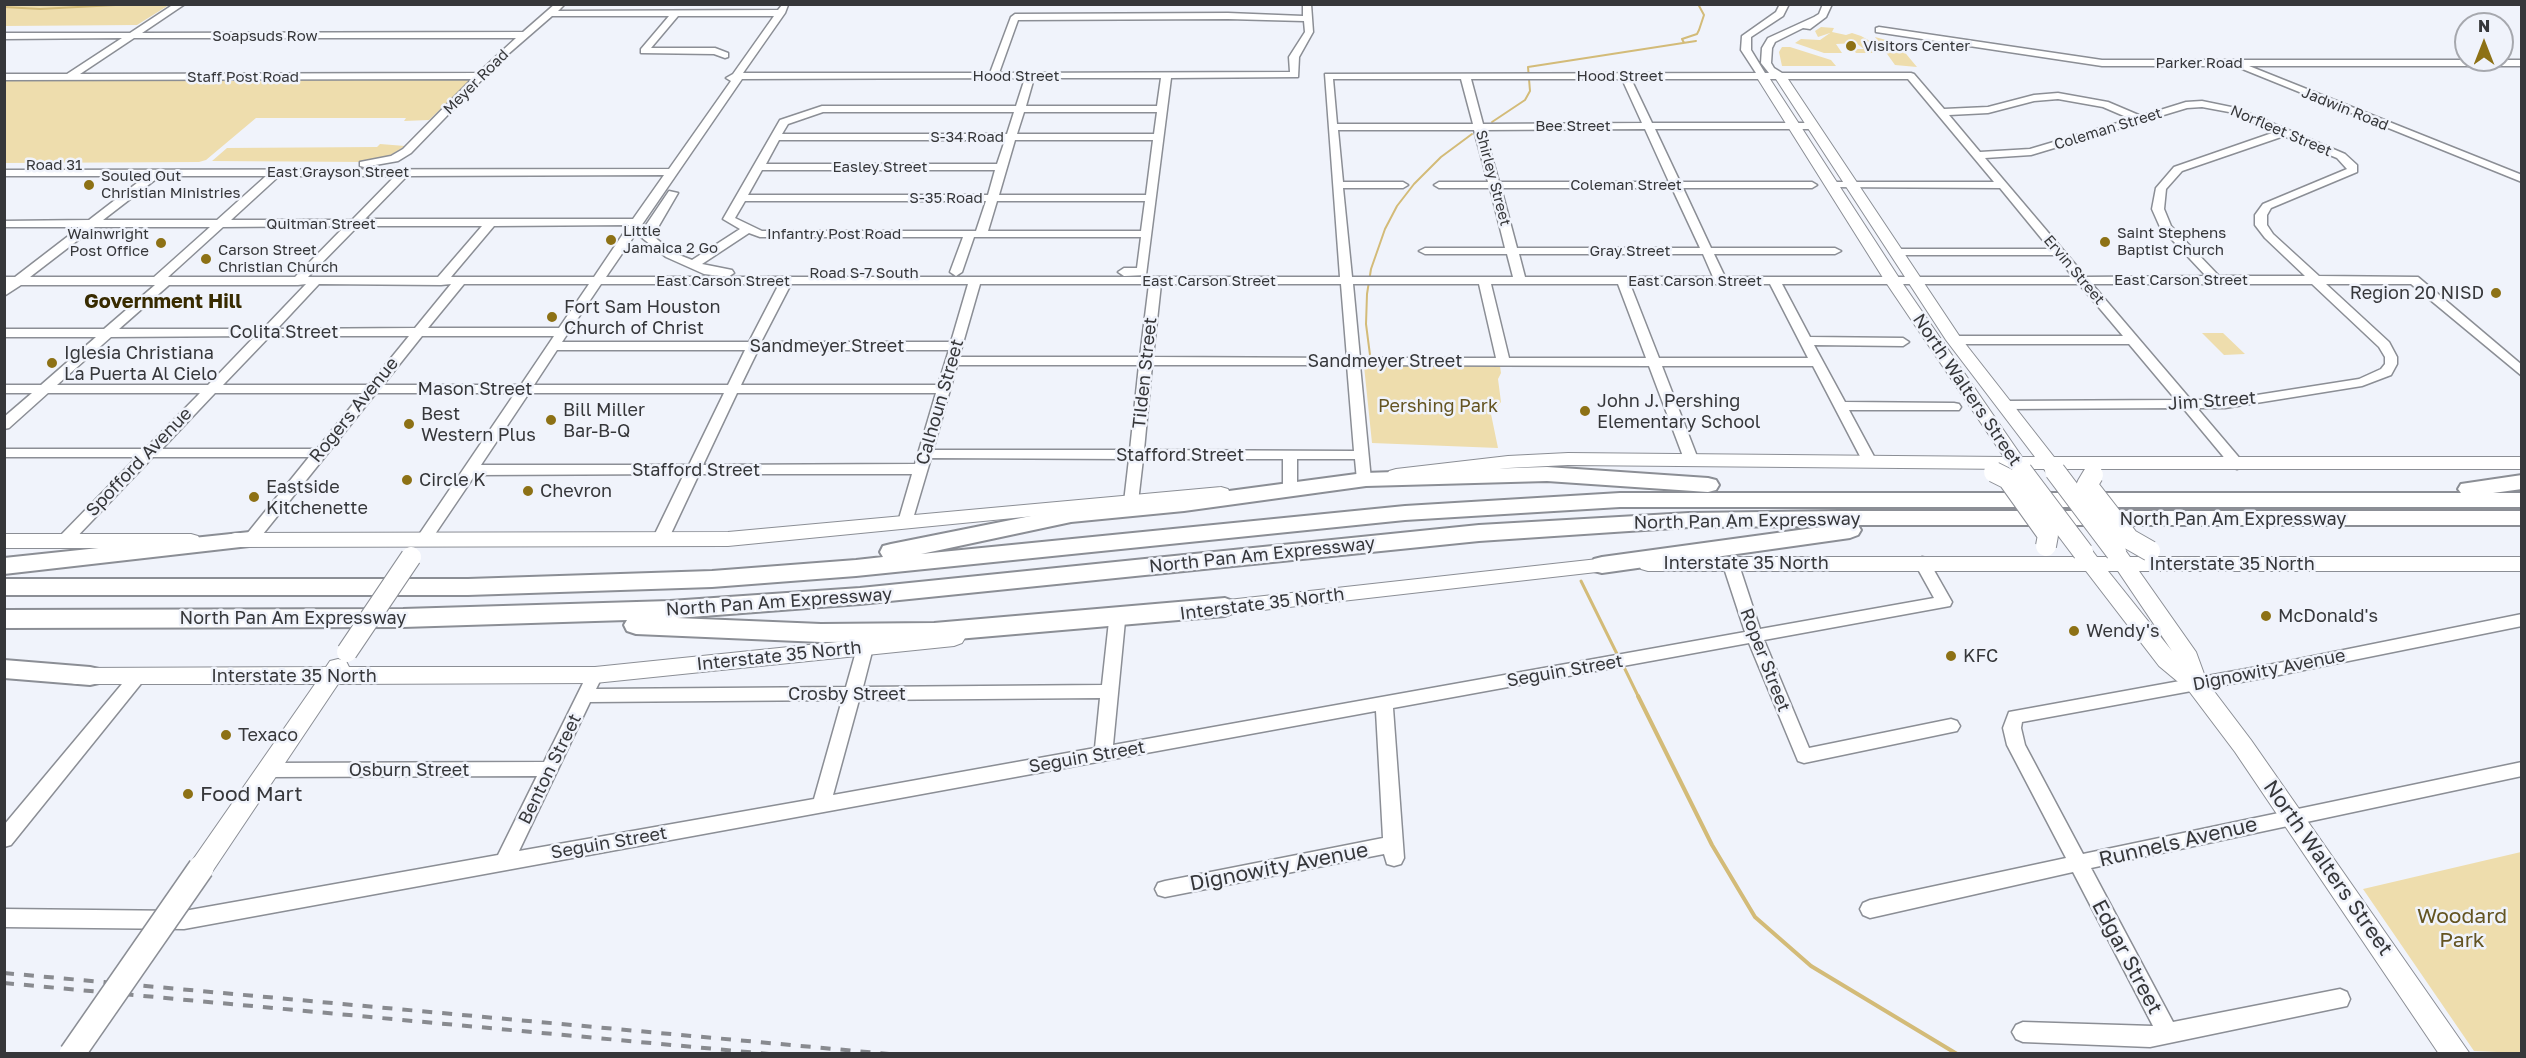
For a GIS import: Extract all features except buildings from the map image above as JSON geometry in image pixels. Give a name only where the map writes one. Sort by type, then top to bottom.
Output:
[{"type":"highway","points":[[468,587],[703,572],[857,557],[915,548],[1064,516],[1184,504],[1366,480],[1547,474],[1782,489],[2020,509]]},
{"type":"highway","points":[[2245,499],[2446,490],[2522,482]]},
{"type":"highway","name":"North Pan Am Expressway","points":[[4,619],[403,618],[600,613],[758,605],[1528,529],[1700,520],[2245,499],[2522,500]]},
{"type":"highway","name":"North Pan Am Expressway","points":[[4,587],[468,587],[648,583],[780,575],[1405,513],[1620,500],[2522,518]]},
{"type":"highway","points":[[1602,565],[1842,531],[2020,509]]},
{"type":"highway","points":[[4,566],[250,540]]},
{"type":"highway","points":[[403,618],[821,633],[913,632],[979,630],[1225,607]]},
{"type":"highway","points":[[4,669],[90,676]]},
{"type":"main road","name":"North Walters Street","points":[[1762,76],[1893,281],[2019,467],[2167,660],[2197,685],[2292,816],[2457,1053]]},
{"type":"main road","name":"North Walters Street","points":[[1780,76],[1954,340],[2119,557],[2188,657],[2197,685]]},
{"type":"main road","points":[[4,541],[737,538],[1366,480],[1414,472],[1544,460],[1691,459],[1929,463],[2019,467],[2128,464],[2522,463]]},
{"type":"main road","points":[[1915,562],[1953,550],[2032,550],[2046,546],[2048,535],[2008,480],[1994,472],[1929,463]]},
{"type":"main road","points":[[2128,464],[2093,475],[2087,485],[2129,539],[2150,551],[2192,563]]},
{"type":"main road","points":[[72,1053],[201,868],[424,539]]},
{"type":"main road","name":"Interstate 35 North","points":[[4,678],[595,675],[1117,621],[1602,565],[1915,562],[2086,557],[2119,557],[2192,563],[2522,564]]},
{"type":"street","points":[[70,76],[181,4]]},
{"type":"street","name":"Meyer Road","points":[[392,159],[407,151],[525,34],[553,14],[561,4]]},
{"type":"street","points":[[993,76],[1014,17],[1228,16],[1308,19],[1307,4]]},
{"type":"street","points":[[1762,76],[1746,50],[1747,36],[1780,14],[1785,4]]},
{"type":"street","points":[[1780,76],[1770,70],[1766,63],[1769,46],[1784,44],[1817,26],[1815,20],[1827,11],[1828,4]]},
{"type":"street","points":[[553,14],[675,14],[783,9]]},
{"type":"street","points":[[424,539],[637,222],[674,168],[695,143],[738,78],[736,76],[783,9]]},
{"type":"street","points":[[675,14],[644,51],[715,51],[725,56]]},
{"type":"street","name":"Hood Street","points":[[736,76],[1295,75],[1294,57],[1307,37],[1308,19]]},
{"type":"street","name":"Parker Road","points":[[1879,30],[2102,63],[2522,63]]},
{"type":"street","name":"Soapsuds Row","points":[[4,36],[525,34]]},
{"type":"street","name":"Jadwin Road","points":[[2233,63],[2522,179]]},
{"type":"street","name":"Staff Post Road","points":[[4,77],[481,76]]},
{"type":"street","points":[[956,272],[993,198],[1030,76]]},
{"type":"street","points":[[1147,234],[1166,76]]},
{"type":"street","name":"Hood Street","points":[[1333,127],[1328,76],[1911,76]]},
{"type":"street","name":"Shirley Street","points":[[1465,76],[1520,281]]},
{"type":"street","points":[[1625,76],[1721,281]]},
{"type":"street","name":"Ervin Street","points":[[1911,76],[2237,464]]},
{"type":"street","points":[[1942,112],[1988,110],[2034,98],[2058,96],[2105,104],[2140,119]]},
{"type":"street","name":"Coleman Street","points":[[1978,155],[2042,150],[2186,105],[2202,104]]},
{"type":"street","name":"Norfleet Street","points":[[2202,104],[2232,110],[2342,156],[2354,168],[2340,178],[2282,197],[2267,206],[2261,215],[2261,225],[2269,236],[2384,345]]},
{"type":"street","name":"Infantry Post Road","points":[[1147,234],[760,234],[729,219],[784,122],[822,109],[1162,109]]},
{"type":"street","name":"Bee Street","points":[[1333,127],[1813,126]]},
{"type":"street","points":[[1333,127],[1366,480]]},
{"type":"street","points":[[2216,280],[2166,227],[2157,203],[2161,188],[2178,169],[2284,132]]},
{"type":"street","name":"S-34 Road","points":[[776,137],[1159,137]]},
{"type":"street","name":"Road 31","points":[[4,165],[368,164],[392,159]]},
{"type":"street","name":"Easley Street","points":[[759,167],[1002,167]]},
{"type":"street","name":"East Grayson Street","points":[[4,173],[405,172],[674,168]]},
{"type":"street","points":[[4,425],[166,281],[160,278],[277,172]]},
{"type":"street","points":[[298,281],[405,172]]},
{"type":"street","points":[[4,292],[157,173]]},
{"type":"street","points":[[1831,184],[2003,185]]},
{"type":"street","points":[[1338,185],[1403,185]]},
{"type":"street","name":"Coleman Street","points":[[1439,185],[1812,185]]},
{"type":"street","name":"Road S-7 South","points":[[672,193],[650,228],[647,237],[670,255],[708,271],[729,273],[1142,273],[1147,234]]},
{"type":"street","name":"S-35 Road","points":[[741,198],[1151,198]]},
{"type":"street","name":"Quitman Street","points":[[4,224],[637,222]]},
{"type":"street","points":[[441,281],[490,223]]},
{"type":"street","points":[[694,264],[747,229]]},
{"type":"street","name":"Gray Street","points":[[1425,251],[1835,251]]},
{"type":"street","points":[[1896,252],[2059,252]]},
{"type":"street","name":"East Carson Street","points":[[4,281],[2414,280],[2522,372]]},
{"type":"street","name":"Spofford Avenue","points":[[64,541],[147,452],[316,281]]},
{"type":"street","name":"Rogers Avenue","points":[[250,540],[460,281]]},
{"type":"street","points":[[660,540],[753,346],[787,281]]},
{"type":"street","name":"Calhoun Street","points":[[905,522],[975,281]]},
{"type":"street","name":"Tilden Street","points":[[1131,502],[1155,281]]},
{"type":"street","points":[[1484,281],[1503,361]]},
{"type":"street","points":[[1623,281],[1691,459]]},
{"type":"street","points":[[1774,281],[1870,462]]},
{"type":"street","name":"Colita Street","points":[[4,333],[563,332]]},
{"type":"street","points":[[1954,340],[2134,340]]},
{"type":"street","points":[[1807,341],[1903,342]]},
{"type":"street","name":"Jim Street","points":[[2005,405],[2187,405],[2245,402],[2378,377],[2391,364],[2391,357],[2384,345]]},
{"type":"street","name":"Sandmeyer Street","points":[[554,346],[956,346]]},
{"type":"street","name":"Sandmeyer Street","points":[[952,361],[1818,362]]},
{"type":"street","name":"Mason Street","points":[[4,389],[945,389]]},
{"type":"street","points":[[1841,406],[1954,407]]},
{"type":"street","points":[[4,453],[319,453]]},
{"type":"street","name":"Stafford Street","points":[[926,454],[1362,455]]},
{"type":"street","points":[[1290,455],[1290,487]]},
{"type":"street","name":"Stafford Street","points":[[471,470],[921,469]]},
{"type":"street","name":"Roper Street","points":[[1730,562],[1754,636],[1804,756],[1951,726]]},
{"type":"street","name":"Seguin Street","points":[[4,918],[184,920],[1944,602],[1915,562]]},
{"type":"street","name":"Dignowity Avenue","points":[[2015,717],[2197,685],[2522,620]]},
{"type":"street","points":[[1103,754],[1117,621]]},
{"type":"street","points":[[821,805],[865,648]]},
{"type":"street","name":"Benton Street","points":[[504,862],[595,675]]},
{"type":"street","points":[[4,839],[138,676]]},
{"type":"street","name":"Crosby Street","points":[[585,696],[1110,691]]},
{"type":"street","name":"Dignowity Avenue","points":[[1165,889],[1393,851],[1384,704]]},
{"type":"street","name":"Edgar Street","points":[[2015,717],[2012,728],[2016,745],[2168,1034]]},
{"type":"street","name":"Osburn Street","points":[[268,770],[549,769]]},
{"type":"street","name":"Runnels Avenue","points":[[1870,909],[2292,816],[2522,769]]},
{"type":"street","points":[[2023,1032],[2136,1037],[2168,1034],[2228,1019],[2340,999]]},
{"type":"green space","points":[[4,5],[169,5],[137,25],[5,26]]},
{"type":"green space","points":[[1821,27],[1834,28],[1832,32],[1861,36],[1870,41],[1880,53],[1856,53],[1853,49],[1864,49],[1856,43],[1836,44],[1842,53],[1824,53],[1795,43],[1801,39],[1820,40],[1830,33],[1818,37],[1815,31]]},
{"type":"green space","points":[[1875,37],[1897,43],[1917,67],[1895,65]]},
{"type":"green space","points":[[1782,47],[1790,47],[1831,60],[1836,66],[1782,66],[1779,52]]},
{"type":"green space","points":[[4,78],[472,79],[429,120],[256,118],[206,160],[199,162],[5,163]]},
{"type":"green space","points":[[380,144],[405,146],[386,158],[369,162],[212,161],[227,148],[377,147]]},
{"type":"green space","points":[[2202,333],[2223,333],[2245,354],[2224,355]]},
{"type":"green space","name":"Pershing Park","points":[[1364,366],[1500,366],[1501,373],[1498,379],[1501,402],[1491,414],[1498,448],[1372,443]]},
{"type":"green space","name":"Woodard Park","points":[[2521,852],[2521,1053],[2474,1051],[2363,889]]},
{"type":"waterway","points":[[4,7],[40,9],[134,4]]},
{"type":"waterway","points":[[1684,43],[1682,39],[1697,34],[1699,30],[1704,15],[1698,4]]},
{"type":"waterway","points":[[1684,43],[1696,41]]},
{"type":"waterway","points":[[1492,122],[1525,100],[1530,91],[1528,67],[1684,43]]},
{"type":"waterway","points":[[1370,355],[1366,324],[1367,294],[1371,269],[1385,229],[1397,206],[1414,184],[1441,157],[1472,134]]},
{"type":"waterway","points":[[1581,581],[1619,658]]},
{"type":"waterway","points":[[1622,663],[1639,698]]},
{"type":"waterway","points":[[1638,696],[1712,845],[1755,917],[1811,966],[1957,1054]]},
{"type":"railway","points":[[4,973],[889,1054]]},
{"type":"railway","points":[[4,983],[769,1054]]},
{"type":"place","name":"Visitors Center","points":[[1851,46]]},
{"type":"place","name":"Souled Out Christian Ministries","points":[[89,185]]},
{"type":"place","name":"Little Jamaica 2 Go","points":[[611,240]]},
{"type":"place","name":"Saint Stephens Baptist Church","points":[[2105,242]]},
{"type":"place","name":"Wainwright Post Office","points":[[161,243]]},
{"type":"place","name":"Carson Street Christian Church","points":[[206,259]]},
{"type":"place","name":"Region 20 NISD","points":[[2496,293]]},
{"type":"place","name":"Fort Sam Houston Church of Christ","points":[[552,317]]},
{"type":"place","name":"Iglesia Christiana La Puerta Al Cielo","points":[[52,363]]},
{"type":"place","name":"John J. Pershing Elementary School","points":[[1585,411]]},
{"type":"place","name":"Bill Miller Bar-B-Q","points":[[551,420]]},
{"type":"place","name":"Best Western Plus","points":[[409,424]]},
{"type":"place","name":"Circle K","points":[[407,480]]},
{"type":"place","name":"Chevron","points":[[528,491]]},
{"type":"place","name":"Eastside Kitchenette","points":[[254,497]]},
{"type":"place","name":"McDonald's","points":[[2266,616]]},
{"type":"place","name":"Wendy's","points":[[2074,631]]},
{"type":"place","name":"KFC","points":[[1951,656]]},
{"type":"place","name":"Texaco","points":[[226,735]]},
{"type":"place","name":"Food Mart","points":[[188,794]]},
{"type":"district","name":"Government Hill","points":[[163,302]]}]
